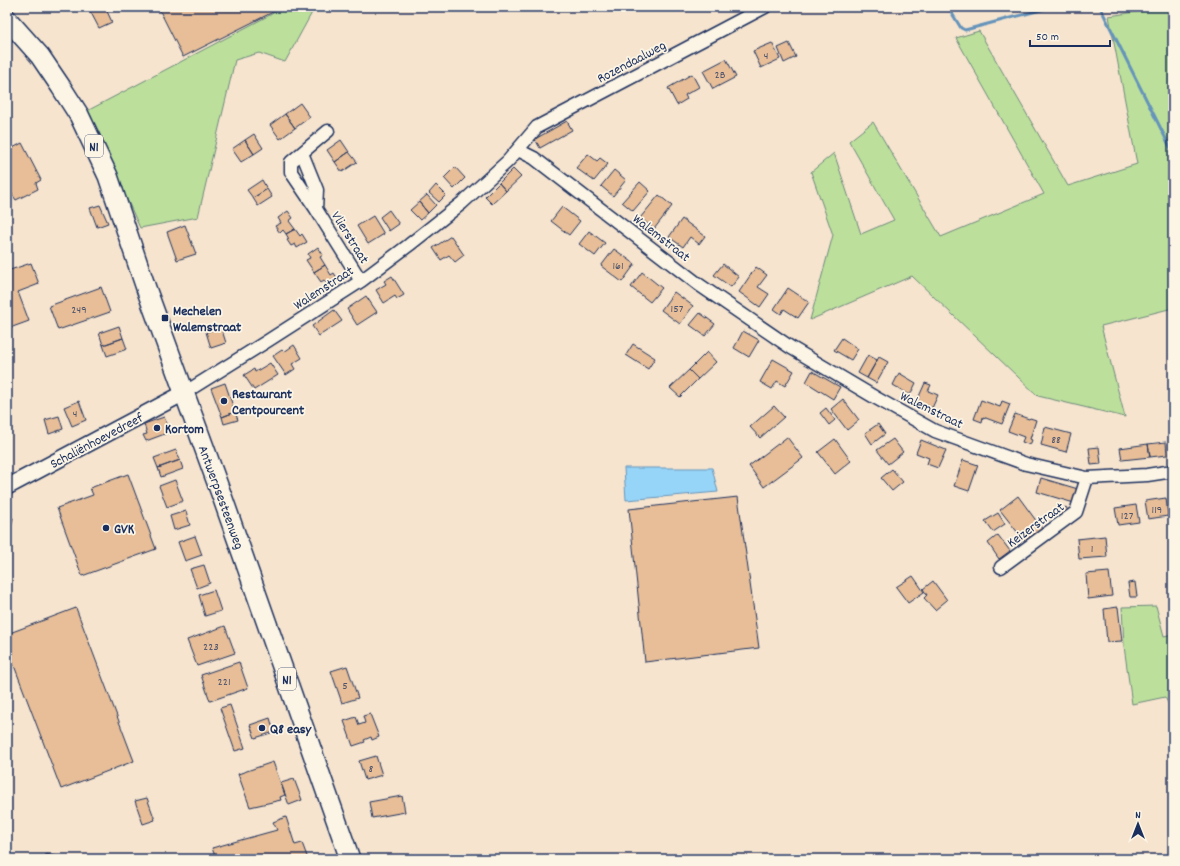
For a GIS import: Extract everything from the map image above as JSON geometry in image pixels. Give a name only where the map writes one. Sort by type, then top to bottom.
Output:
[{"type":"main road","name":"Antwerpsesteenweg","points":[[7,19],[40,56],[61,87],[79,116],[108,176],[135,257],[223,499],[350,859]]},
{"type":"street","name":"Rozendaalweg","points":[[518,150],[537,127],[765,7]]},
{"type":"street","name":"Vlierstraat","points":[[328,131],[291,162],[291,172],[361,281]]},
{"type":"street","name":"Walemstraat","points":[[184,393],[361,281],[462,203],[518,150],[534,158],[698,284],[790,348],[935,431],[1026,464],[1087,478],[1147,475],[1173,471]]},
{"type":"street","name":"Vlierstraat","points":[[302,153],[317,190],[316,209]]},
{"type":"street","name":"Schaliënhoevedreef","points":[[7,486],[184,393]]},
{"type":"street","name":"Keizerstraat","points":[[1001,567],[1076,512],[1087,478]]},
{"type":"green space","points":[[285,7],[315,7],[285,62],[259,53],[235,60],[198,217],[140,228],[87,111]]},
{"type":"green space","points":[[1173,7],[1173,308],[1101,326],[1125,417],[1038,396],[912,276],[810,320],[833,235],[811,172],[834,153],[861,234],[894,220],[849,141],[873,122],[941,237],[1044,194],[956,38],[979,31],[1068,186],[1137,164],[1109,16]]},
{"type":"green space","points":[[1156,606],[1164,636],[1173,634],[1173,713],[1165,697],[1132,704],[1124,646],[1122,607]]},
{"type":"water","points":[[624,468],[712,468],[718,492],[626,500]]},
{"type":"building","points":[[88,7],[105,7],[112,22],[99,28]]},
{"type":"building","points":[[158,7],[283,7],[183,57]]},
{"type":"building","points":[[772,43],[780,59],[761,68],[753,51]]},
{"type":"building","points":[[789,43],[796,57],[784,63],[778,48]]},
{"type":"building","points":[[726,59],[736,77],[713,89],[703,71]]},
{"type":"building","points":[[692,74],[699,87],[685,95],[687,99],[677,105],[668,88]]},
{"type":"building","points":[[300,103],[310,117],[295,128],[285,114]]},
{"type":"building","points":[[285,114],[295,128],[280,139],[270,125]]},
{"type":"building","points":[[567,121],[572,130],[540,148],[535,139]]},
{"type":"building","points":[[254,134],[263,148],[254,154],[245,140]]},
{"type":"building","points":[[245,140],[254,154],[241,162],[232,149]]},
{"type":"building","points":[[341,140],[349,152],[335,162],[327,150]]},
{"type":"building","points":[[22,143],[41,180],[36,183],[38,189],[16,200],[10,191],[7,193],[7,145],[9,150]]},
{"type":"building","points":[[349,152],[357,162],[342,172],[335,162]]},
{"type":"building","points":[[588,154],[597,161],[600,158],[608,164],[594,181],[576,168]]},
{"type":"building","points":[[455,167],[465,178],[454,189],[444,178]]},
{"type":"building","points":[[513,169],[521,177],[506,191],[499,183]]},
{"type":"building","points":[[614,170],[626,180],[613,196],[601,186]]},
{"type":"building","points":[[262,180],[267,189],[253,198],[247,190]]},
{"type":"building","points":[[640,182],[650,191],[633,211],[622,202]]},
{"type":"building","points":[[499,183],[506,191],[492,204],[485,197]]},
{"type":"building","points":[[436,185],[446,195],[439,202],[429,193]]},
{"type":"building","points":[[267,189],[272,197],[258,206],[253,198]]},
{"type":"building","points":[[427,195],[436,205],[428,213],[419,202]]},
{"type":"building","points":[[659,195],[672,206],[654,229],[640,218]]},
{"type":"building","points":[[419,202],[428,213],[420,220],[410,210]]},
{"type":"building","points":[[100,205],[108,223],[97,227],[90,208]]},
{"type":"building","points":[[562,207],[580,221],[569,235],[551,221]]},
{"type":"building","points":[[389,210],[399,224],[389,231],[380,217]]},
{"type":"building","points":[[288,211],[293,218],[289,221],[295,229],[286,234],[283,230],[280,233],[275,226],[281,223],[278,218]]},
{"type":"building","points":[[373,216],[384,234],[368,244],[357,226]]},
{"type":"building","points":[[682,219],[705,236],[699,244],[690,237],[683,247],[669,237]]},
{"type":"building","points":[[185,225],[196,254],[177,260],[167,232]]},
{"type":"building","points":[[295,229],[300,236],[302,234],[307,242],[297,248],[295,244],[291,246],[287,240],[289,239],[286,234]]},
{"type":"building","points":[[589,231],[605,243],[595,256],[579,244]]},
{"type":"building","points":[[451,236],[464,255],[455,262],[449,255],[441,260],[433,248]]},
{"type":"building","points":[[318,247],[323,255],[320,257],[325,265],[314,272],[306,260],[310,258],[308,254]]},
{"type":"building","points":[[614,249],[635,264],[622,282],[601,266]]},
{"type":"building","points":[[31,263],[39,284],[18,292],[29,321],[7,329],[7,271]]},
{"type":"building","points":[[723,264],[739,277],[731,287],[714,275]]},
{"type":"building","points":[[325,265],[331,275],[334,273],[337,278],[327,284],[324,280],[321,282],[314,272]]},
{"type":"building","points":[[756,267],[767,275],[758,287],[769,294],[760,307],[739,292]]},
{"type":"building","points":[[642,272],[662,288],[650,302],[631,287]]},
{"type":"building","points":[[392,276],[404,295],[397,299],[395,296],[384,303],[376,290],[386,284],[384,281]]},
{"type":"building","points":[[101,287],[110,312],[58,330],[49,306]]},
{"type":"building","points":[[788,288],[809,302],[798,318],[784,309],[781,314],[774,309]]},
{"type":"building","points":[[674,292],[693,306],[680,324],[661,310]]},
{"type":"building","points":[[366,296],[377,312],[357,325],[347,309]]},
{"type":"building","points":[[334,310],[342,321],[319,336],[312,326]]},
{"type":"building","points":[[700,313],[715,324],[705,336],[690,325]]},
{"type":"building","points":[[119,326],[123,338],[103,345],[99,333]]},
{"type":"building","points":[[221,327],[226,343],[211,348],[206,332]]},
{"type":"building","points":[[743,331],[759,340],[749,357],[734,348]]},
{"type":"building","points":[[123,338],[127,349],[107,356],[103,345]]},
{"type":"building","points":[[842,338],[858,349],[851,360],[834,350]]},
{"type":"building","points":[[633,344],[655,358],[648,369],[626,355]]},
{"type":"building","points":[[294,345],[302,358],[292,364],[295,369],[286,375],[273,356],[282,350],[284,352]]},
{"type":"building","points":[[707,352],[716,362],[698,379],[689,370]]},
{"type":"building","points":[[868,355],[877,360],[867,378],[858,373]]},
{"type":"building","points":[[879,357],[888,362],[876,383],[867,378]]},
{"type":"building","points":[[773,359],[794,371],[785,386],[777,381],[772,389],[760,382]]},
{"type":"building","points":[[270,363],[278,375],[254,390],[244,375],[254,369],[255,372]]},
{"type":"building","points":[[689,370],[698,379],[680,397],[670,388]]},
{"type":"building","points":[[812,371],[840,387],[833,399],[806,382]]},
{"type":"building","points":[[899,373],[916,383],[910,395],[893,385]]},
{"type":"building","points":[[225,383],[235,412],[222,417],[211,388]]},
{"type":"building","points":[[925,383],[931,385],[928,391],[938,395],[932,408],[917,401]]},
{"type":"building","points":[[843,399],[859,420],[847,430],[831,409]]},
{"type":"building","points":[[981,400],[1000,407],[1002,401],[1010,404],[1002,424],[983,417],[982,422],[974,419]]},
{"type":"building","points":[[79,401],[86,420],[72,426],[64,407]]},
{"type":"building","points":[[774,406],[784,417],[760,438],[750,427]]},
{"type":"building","points":[[826,408],[835,420],[829,425],[820,413]]},
{"type":"building","points":[[235,412],[238,420],[224,424],[222,417]]},
{"type":"building","points":[[1015,414],[1036,420],[1030,439],[1032,440],[1030,445],[1022,442],[1024,437],[1008,431]]},
{"type":"building","points":[[59,416],[63,429],[49,434],[45,420]]},
{"type":"building","name":"Kortom","points":[[164,417],[170,432],[146,441],[143,435],[147,434],[144,424]]},
{"type":"building","points":[[878,424],[885,434],[872,444],[865,433]]},
{"type":"building","points":[[1045,427],[1071,434],[1066,452],[1041,445]]},
{"type":"building","points":[[787,437],[803,458],[764,487],[749,466]]},
{"type":"building","points":[[835,439],[851,461],[835,474],[818,452]]},
{"type":"building","points":[[893,439],[903,452],[888,464],[877,450]]},
{"type":"building","points":[[921,440],[946,450],[938,468],[927,464],[929,458],[916,453]]},
{"type":"building","points":[[1166,442],[1167,455],[1150,457],[1148,444]]},
{"type":"building","points":[[1148,444],[1150,457],[1122,460],[1120,448]]},
{"type":"building","points":[[1099,447],[1101,464],[1091,465],[1089,448]]},
{"type":"building","points":[[176,450],[180,460],[158,468],[154,458]]},
{"type":"building","points":[[180,460],[183,469],[161,477],[158,468]]},
{"type":"building","points":[[963,460],[978,465],[969,491],[954,486]]},
{"type":"building","points":[[892,469],[903,482],[892,491],[881,478]]},
{"type":"building","name":"GVK","points":[[128,474],[156,549],[82,576],[57,508],[93,495],[90,488]]},
{"type":"building","points":[[1041,478],[1078,489],[1074,503],[1037,492]]},
{"type":"building","points":[[175,480],[183,501],[167,507],[159,486]]},
{"type":"building","points":[[1018,496],[1043,530],[1026,543],[1000,510]]},
{"type":"building","points":[[738,497],[759,648],[645,662],[629,509]]},
{"type":"building","points":[[1166,498],[1168,516],[1148,519],[1145,501]]},
{"type":"building","points":[[1136,505],[1139,522],[1118,525],[1115,508]]},
{"type":"building","points":[[1066,507],[1069,512],[1061,516],[1058,512]]},
{"type":"building","points":[[186,511],[190,525],[174,530],[170,516]]},
{"type":"building","points":[[998,513],[1005,524],[993,532],[985,521]]},
{"type":"building","points":[[7,517],[13,518],[9,538],[7,538]]},
{"type":"building","points":[[998,535],[1010,551],[999,559],[988,543]]},
{"type":"building","points":[[195,536],[202,555],[185,561],[178,542]]},
{"type":"building","points":[[1105,536],[1107,557],[1079,559],[1077,539]]},
{"type":"building","points":[[1173,546],[1173,560],[1172,560],[1170,547]]},
{"type":"building","points":[[204,565],[210,583],[197,588],[190,569]]},
{"type":"building","points":[[1109,572],[1112,596],[1088,599],[1086,574]]},
{"type":"building","points":[[913,576],[924,592],[908,603],[896,587]]},
{"type":"building","points":[[933,581],[947,600],[935,610],[924,598],[927,595],[923,589]]},
{"type":"building","points":[[1135,582],[1137,597],[1130,597],[1128,583]]},
{"type":"building","points":[[214,590],[221,611],[205,616],[199,595]]},
{"type":"building","points":[[1118,607],[1122,641],[1107,642],[1104,609]]},
{"type":"building","points":[[76,608],[134,761],[61,789],[7,647],[7,634]]},
{"type":"building","points":[[225,626],[235,653],[197,666],[187,640]]},
{"type":"building","points":[[239,662],[248,688],[210,701],[201,675]]},
{"type":"building","points":[[347,666],[358,698],[342,703],[331,671]]},
{"type":"building","points":[[230,705],[245,748],[235,751],[220,708]]},
{"type":"building","points":[[370,714],[379,737],[372,740],[371,737],[364,740],[365,742],[353,746],[344,721],[356,717],[359,725],[365,723],[363,716]]},
{"type":"building","name":"Q8 easy","points":[[270,718],[274,732],[255,738],[250,725]]},
{"type":"building","points":[[376,756],[382,775],[365,780],[359,761]]},
{"type":"building","points":[[273,762],[285,795],[280,797],[281,800],[250,807],[238,774]]},
{"type":"building","points":[[294,779],[302,800],[289,805],[281,783]]},
{"type":"building","points":[[402,796],[405,812],[372,818],[369,802]]},
{"type":"building","points":[[147,798],[155,820],[143,824],[135,801]]},
{"type":"building","points":[[286,817],[295,845],[302,843],[308,859],[216,859],[212,848],[277,830],[273,822]]},
{"type":"building","points":[[46,854],[67,859],[45,859]]},
{"type":"waterway","points":[[948,7],[961,28],[965,30],[1052,7]]},
{"type":"waterway","points":[[1100,7],[1173,153]]},
{"type":"place","name":"Mechelen Walemstraat","points":[[165,318]]},
{"type":"place","name":"Restaurant Centpourcent","points":[[224,401]]},
{"type":"place","name":"Kortom","points":[[157,428]]},
{"type":"place","name":"GVK","points":[[106,528]]},
{"type":"place","name":"Q8 easy","points":[[262,728]]}]
